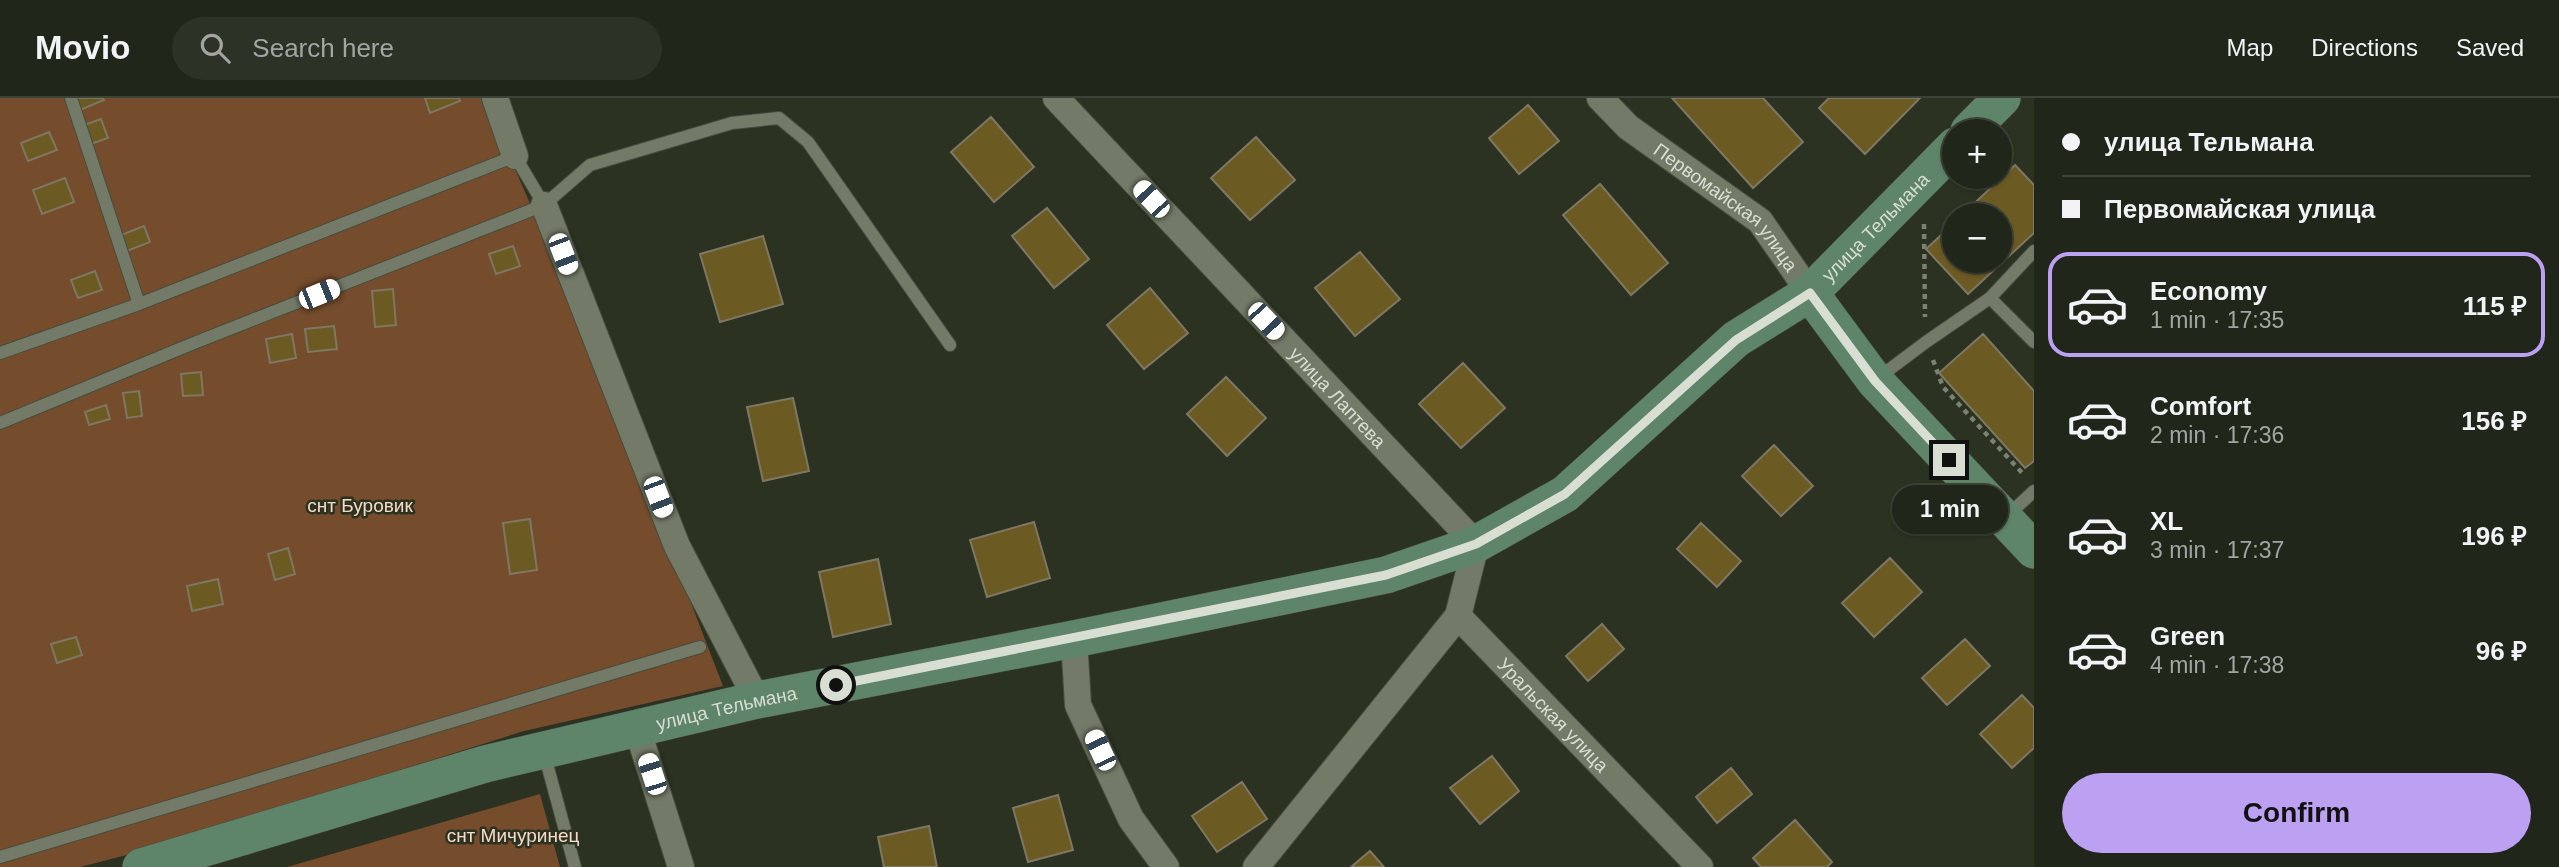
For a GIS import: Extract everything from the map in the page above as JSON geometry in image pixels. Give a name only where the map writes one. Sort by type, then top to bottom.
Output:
[{"type":"street","points":[[495,98],[515,156]]},
{"type":"street","name":"улица Лаптева","points":[[1056,98],[1476,544]]},
{"type":"street","name":"Первомайская улица","points":[[1600,98],[1628,127],[1760,221],[1875,381],[2034,550]]},
{"type":"street","points":[[1981,119],[2002,98]]},
{"type":"street","name":"улица Тельмана","points":[[141,867],[485,764],[757,700],[1386,575],[1476,544],[1565,494],[1736,340],[1810,293],[1942,159]]},
{"type":"street","points":[[544,205],[677,546],[757,700]]},
{"type":"street","points":[[1256,867],[1458,617],[1476,544]]},
{"type":"street","name":"Уральская улица","points":[[1458,617],[1700,867]]},
{"type":"street","points":[[1074,639],[1079,705],[1132,819],[1166,867]]},
{"type":"street","points":[[637,728],[681,867]]},
{"type":"lane","points":[[71,98],[139,304]]},
{"type":"lane","points":[[0,423],[544,205],[590,164],[732,123],[779,118],[807,142],[950,345]]},
{"type":"lane","points":[[0,353],[139,304],[515,156],[544,205]]},
{"type":"lane","points":[[1875,381],[1990,298],[2034,251]]},
{"type":"lane","points":[[1990,298],[2034,342]]},
{"type":"lane","points":[[2005,519],[2034,491]]},
{"type":"lane","points":[[0,858],[700,647]]},
{"type":"lane","points":[[543,750],[575,867]]},
{"type":"path","points":[[1924,223],[1926,342],[1943,387],[2025,476]]},
{"type":"green space","name":"снт Буровик","points":[[0,98],[484,98],[588,336],[723,686],[524,731],[146,850],[80,867],[0,867]]},
{"type":"green space","name":"снт Мичуринец","points":[[540,794],[560,867],[287,867]]},
{"type":"building","points":[[76,98],[103,98],[104,100],[80,110]]},
{"type":"building","points":[[425,98],[459,98],[460,101],[430,113]]},
{"type":"building","points":[[1672,98],[1763,98],[1803,142],[1753,188]]},
{"type":"building","points":[[1829,98],[1920,98],[1865,154],[1819,108]]},
{"type":"building","points":[[1528,105],[1559,141],[1519,174],[1489,138]]},
{"type":"building","points":[[991,117],[1034,167],[994,202],[951,152]]},
{"type":"building","points":[[101,119],[108,138],[91,144],[84,125]]},
{"type":"building","points":[[49,132],[57,150],[28,161],[21,143]]},
{"type":"building","points":[[1256,137],[1295,180],[1250,220],[1211,178]]},
{"type":"building","points":[[2015,165],[2034,185],[2034,233],[2012,253],[2012,203],[1975,203],[1990,189],[2012,189],[2012,168]]},
{"type":"building","points":[[65,178],[74,202],[42,214],[33,190]]},
{"type":"building","points":[[1600,184],[1668,263],[1631,295],[1563,215]]},
{"type":"building","points":[[1047,208],[1089,259],[1054,288],[1012,236]]},
{"type":"building","points":[[144,226],[150,242],[127,251],[121,235]]},
{"type":"building","points":[[1942,234],[1942,266],[1926,249]]},
{"type":"building","points":[[763,236],[783,304],[720,322],[700,254]]},
{"type":"building","points":[[513,246],[520,266],[496,274],[489,254]]},
{"type":"building","points":[[1360,252],[1400,299],[1355,336],[1315,288]]},
{"type":"building","points":[[95,271],[102,290],[78,298],[71,280]]},
{"type":"building","points":[[1948,273],[1991,273],[1968,294]]},
{"type":"building","points":[[1150,288],[1188,333],[1144,369],[1107,325]]},
{"type":"building","points":[[393,289],[396,325],[375,327],[372,291]]},
{"type":"building","points":[[334,326],[337,349],[308,352],[305,329]]},
{"type":"building","points":[[292,334],[296,358],[270,363],[266,339]]},
{"type":"building","points":[[1983,334],[2034,391],[2034,461],[2025,468],[1939,373]]},
{"type":"building","points":[[1463,363],[1505,408],[1461,448],[1419,404]]},
{"type":"building","points":[[201,372],[203,395],[183,396],[181,374]]},
{"type":"building","points":[[1226,377],[1266,418],[1227,456],[1187,414]]},
{"type":"building","points":[[139,391],[142,416],[127,418],[123,393]]},
{"type":"building","points":[[793,398],[809,471],[763,481],[747,407]]},
{"type":"building","points":[[106,405],[110,419],[89,425],[85,412]]},
{"type":"building","points":[[1774,445],[1813,486],[1781,516],[1742,476]]},
{"type":"building","points":[[530,519],[537,570],[510,574],[503,523]]},
{"type":"building","points":[[1034,522],[1050,578],[987,597],[970,540]]},
{"type":"building","points":[[1701,523],[1741,561],[1717,587],[1677,549]]},
{"type":"building","points":[[288,548],[295,574],[275,580],[268,554]]},
{"type":"building","points":[[1890,558],[1922,592],[1874,637],[1842,603]]},
{"type":"building","points":[[878,559],[891,624],[833,637],[819,572]]},
{"type":"building","points":[[218,579],[223,604],[192,611],[187,586]]},
{"type":"building","points":[[1602,624],[1624,649],[1588,681],[1566,656]]},
{"type":"building","points":[[76,637],[82,655],[57,663],[51,644]]},
{"type":"building","points":[[1965,639],[1990,666],[1947,705],[1922,678]]},
{"type":"building","points":[[2022,695],[2034,708],[2034,748],[2012,768],[1980,734]]},
{"type":"building","points":[[1492,756],[1519,791],[1480,824],[1450,788]]},
{"type":"building","points":[[1731,768],[1752,794],[1717,823],[1696,797]]},
{"type":"building","points":[[1242,782],[1267,819],[1217,852],[1192,816]]},
{"type":"building","points":[[1058,795],[1073,850],[1028,862],[1013,808]]},
{"type":"building","points":[[1795,820],[1832,862],[1827,867],[1761,867],[1753,858]]},
{"type":"building","points":[[929,826],[937,867],[884,867],[878,837]]},
{"type":"building","points":[[1370,851],[1384,867],[1351,867]]},
{"type":"route","points":[[836,685],[1386,575],[1476,544],[1565,494],[1736,340],[1810,293],[1875,381],[1949,460]]}]
